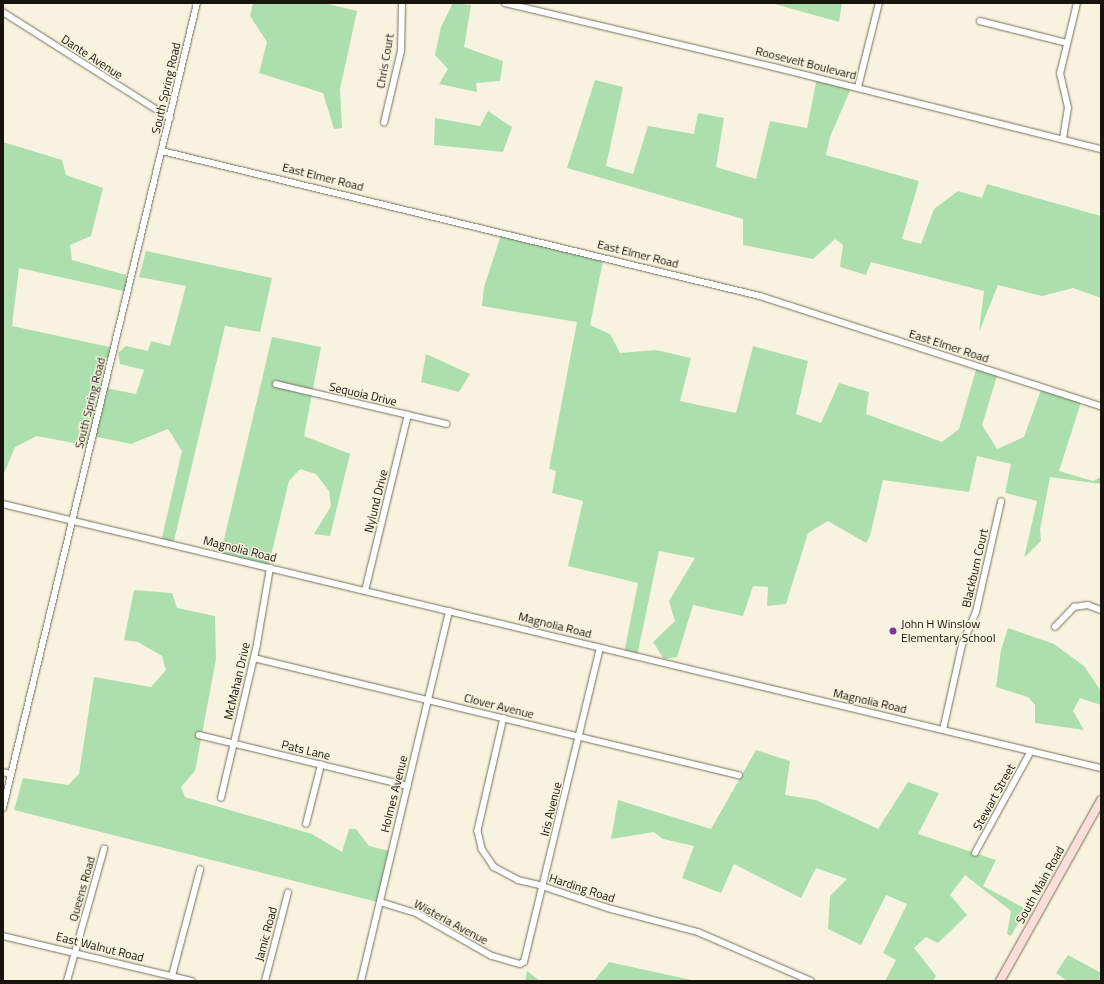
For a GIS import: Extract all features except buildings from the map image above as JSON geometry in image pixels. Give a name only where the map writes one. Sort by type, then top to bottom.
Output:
[{"type":"main road","name":"South Main Road","points":[[1000,981],[1101,800]]},
{"type":"street","name":"South Spring Road","points":[[3,808],[197,3]]},
{"type":"street","name":"Chris Court","points":[[384,123],[401,51],[402,3]]},
{"type":"street","name":"Roosevelt Boulevard","points":[[505,3],[858,87],[1101,149]]},
{"type":"street","points":[[858,87],[879,3]]},
{"type":"street","points":[[1062,139],[1068,108],[1060,74],[1077,3]]},
{"type":"street","name":"Dante Avenue","points":[[3,12],[155,111],[170,118]]},
{"type":"street","points":[[980,21],[1067,43]]},
{"type":"street","name":"East Elmer Road","points":[[162,151],[760,296],[1101,406]]},
{"type":"street","name":"Sequoia Drive","points":[[276,384],[446,424]]},
{"type":"street","name":"Nylund Drive","points":[[365,591],[408,415]]},
{"type":"street","name":"Blackburn Court","points":[[943,730],[962,645],[976,612],[1001,502]]},
{"type":"street","name":"Magnolia Road","points":[[3,504],[1101,768]]},
{"type":"street","name":"McMahan Drive","points":[[221,798],[254,658],[270,568]]},
{"type":"street","points":[[1055,627],[1074,607],[1088,605],[1101,610]]},
{"type":"street","name":"Holmes Avenue","points":[[361,981],[449,611]]},
{"type":"street","name":"Iris Avenue","points":[[512,962],[520,964],[525,959],[600,648]]},
{"type":"street","name":"Clover Avenue","points":[[254,658],[739,775]]},
{"type":"street","name":"Harding Road","points":[[504,718],[483,806],[478,837],[487,859],[498,871],[518,880],[543,886],[608,908],[698,932],[811,981]]},
{"type":"street","name":"Pats Lane","points":[[199,735],[408,786]]},
{"type":"street","name":"Stewart Street","points":[[975,853],[1031,751]]},
{"type":"street","points":[[306,824],[321,765]]},
{"type":"street","points":[[3,772],[11,774]]},
{"type":"street","name":"Queens Road","points":[[67,981],[104,849]]},
{"type":"street","points":[[172,976],[200,870]]},
{"type":"street","name":"Jamic Road","points":[[265,981],[288,893]]},
{"type":"street","name":"Wisteria Avenue","points":[[380,902],[416,914],[486,953],[512,962]]},
{"type":"street","name":"East Walnut Road","points":[[3,936],[192,981]]},
{"type":"green space","points":[[253,3],[324,3],[357,11],[340,89],[342,128],[334,129],[323,93],[259,73],[267,42],[250,16]]},
{"type":"green space","points":[[453,3],[471,5],[464,47],[503,61],[500,81],[476,83],[477,92],[439,84],[448,69],[435,55],[441,27]]},
{"type":"green space","points":[[771,3],[842,3],[839,22]]},
{"type":"green space","points":[[817,78],[852,86],[830,137],[826,155],[919,181],[902,239],[921,244],[934,209],[958,191],[982,198],[987,184],[1101,216],[1101,298],[1073,288],[1042,296],[998,285],[979,332],[984,291],[871,262],[866,275],[840,267],[843,245],[835,239],[813,259],[743,245],[743,219],[567,168],[595,80],[623,87],[606,166],[633,174],[648,126],[694,134],[698,113],[724,118],[716,167],[756,179],[770,121],[807,128]]},
{"type":"green space","points":[[488,111],[512,127],[503,152],[434,145],[435,118],[480,126]]},
{"type":"green space","points":[[3,142],[62,160],[66,175],[103,188],[91,236],[70,245],[72,260],[126,275],[128,292],[19,268],[12,326],[114,348],[105,388],[136,394],[144,370],[120,364],[118,353],[126,346],[148,351],[151,341],[170,346],[186,286],[139,277],[146,251],[272,278],[260,332],[225,326],[173,545],[161,542],[182,451],[168,429],[131,444],[93,436],[90,446],[37,436],[15,447],[3,476]]},
{"type":"green space","points":[[502,232],[604,256],[590,325],[610,334],[620,353],[656,350],[691,358],[680,401],[736,413],[753,346],[808,361],[796,414],[821,423],[839,383],[869,392],[866,414],[942,442],[959,429],[977,366],[998,373],[982,425],[997,449],[1024,437],[1042,387],[1082,399],[1059,471],[1093,481],[1101,477],[1101,484],[1050,477],[1040,530],[1041,541],[1024,558],[1037,501],[1005,493],[1011,464],[977,456],[969,492],[883,480],[870,536],[866,543],[828,521],[808,533],[786,604],[767,606],[768,587],[753,586],[743,616],[693,605],[677,657],[664,659],[653,642],[675,621],[669,601],[695,558],[659,551],[637,656],[624,653],[638,583],[568,566],[583,501],[552,493],[556,471],[549,469],[577,322],[482,306],[484,287]]},
{"type":"green space","points":[[272,337],[321,347],[304,436],[350,454],[330,536],[314,534],[331,506],[329,491],[316,474],[300,469],[289,481],[268,568],[220,556]]},
{"type":"green space","points":[[426,354],[470,374],[459,392],[421,382]]},
{"type":"green space","points":[[134,590],[172,593],[177,608],[215,616],[216,659],[195,771],[181,787],[185,797],[312,834],[342,852],[349,829],[356,829],[369,846],[393,852],[381,903],[14,810],[23,778],[68,785],[79,774],[94,677],[151,687],[166,670],[162,656],[138,642],[124,640]]},
{"type":"green space","points":[[1008,628],[1054,644],[1084,666],[1101,691],[1101,705],[1080,698],[1073,711],[1084,730],[1035,723],[1035,705],[1028,697],[996,687],[1001,650]]},
{"type":"green space","points":[[756,750],[790,761],[785,795],[816,800],[878,829],[908,782],[939,793],[918,834],[996,860],[983,886],[1026,909],[1011,936],[1007,934],[1011,911],[965,875],[950,895],[967,915],[938,943],[926,937],[914,948],[936,976],[933,981],[885,981],[896,960],[883,953],[907,904],[886,895],[861,945],[828,929],[830,896],[847,879],[816,868],[801,898],[734,864],[721,893],[682,878],[694,846],[663,839],[654,832],[611,839],[618,800],[711,829]]},
{"type":"green space","points":[[1068,955],[1101,973],[1101,981],[1067,981],[1056,973]]},
{"type":"green space","points":[[609,962],[696,981],[594,981]]},
{"type":"green space","points":[[527,971],[540,981],[525,981]]},
{"type":"place","name":"John H Winslow Elementary School","points":[[893,631]]}]
